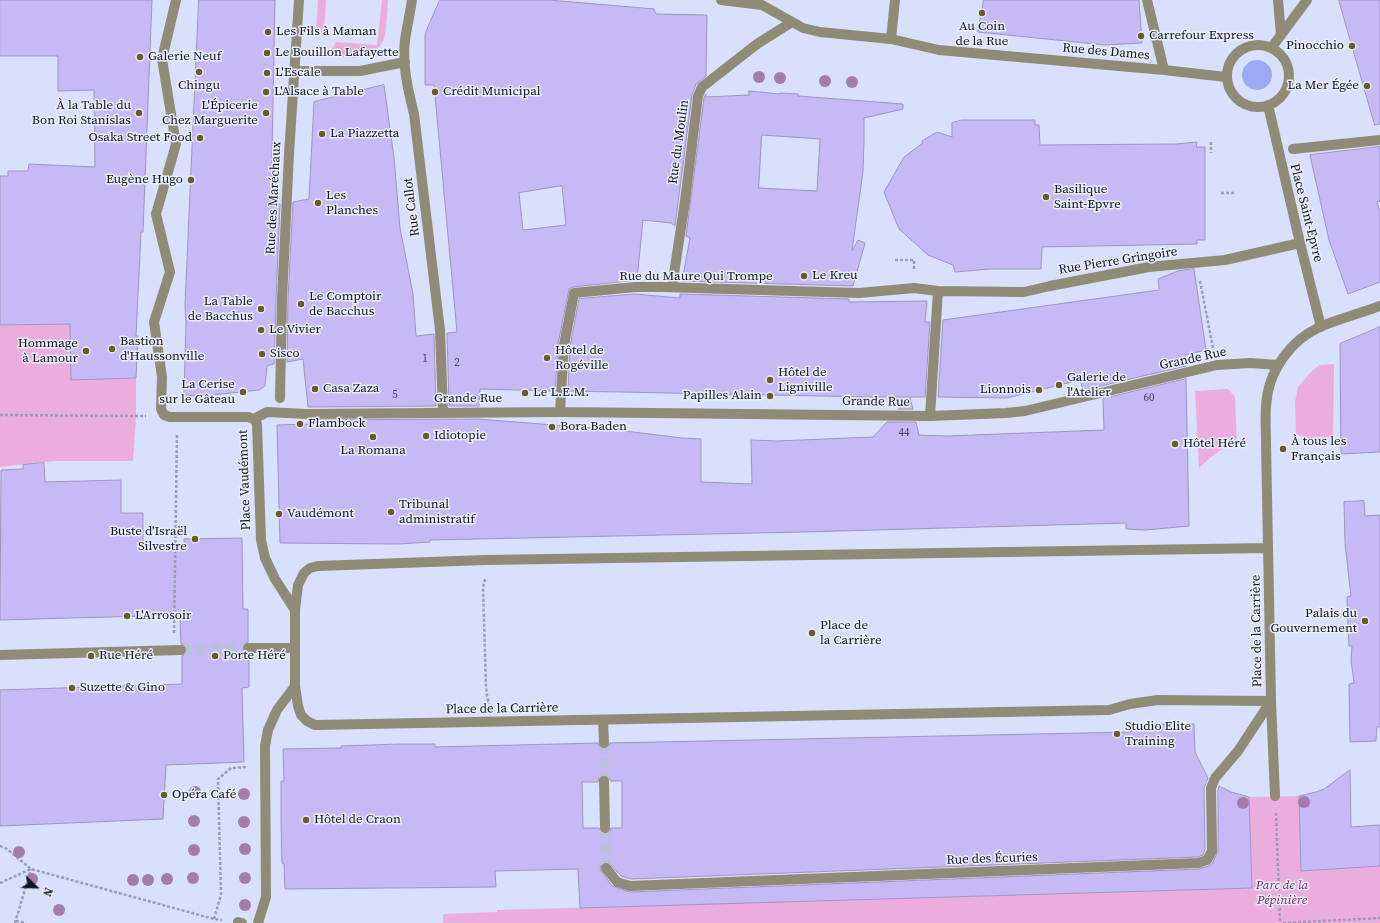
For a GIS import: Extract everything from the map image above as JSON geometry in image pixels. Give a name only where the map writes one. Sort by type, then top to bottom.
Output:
[{"type":"street","points":[[163,412],[162,377],[154,322],[170,272],[156,214],[176,144],[162,59],[176,0]]},
{"type":"street","name":"Rue des Maréchaux","points":[[280,398],[282,292],[299,0]]},
{"type":"street","name":"Rue Callot","points":[[412,0],[405,41],[405,62],[407,86],[414,114],[440,330],[443,412]]},
{"type":"street","name":"Rue des Dames","points":[[721,0],[762,5],[803,28],[820,32],[891,39],[938,50],[1226,77]]},
{"type":"street","points":[[891,39],[896,0]]},
{"type":"street","points":[[1147,0],[1164,70]]},
{"type":"street","points":[[1278,0],[1281,35]]},
{"type":"street","points":[[1272,47],[1307,0]]},
{"type":"street","name":"Rue du Moulin","points":[[672,287],[685,201],[698,96],[702,88],[757,44],[792,22]]},
{"type":"street","points":[[1259,44],[1272,47],[1282,54],[1288,65],[1289,77],[1286,90],[1279,99],[1268,106],[1256,107],[1245,105],[1236,98],[1229,89],[1226,77],[1228,64],[1235,54],[1246,46],[1259,44]]},
{"type":"street","points":[[294,71],[360,71],[405,62]]},
{"type":"street","name":"Place Saint-Epvre","points":[[1268,106],[1321,327]]},
{"type":"street","points":[[1293,149],[1380,140]]},
{"type":"street","name":"Rue Pierre Gringoire","points":[[938,291],[1024,292],[1149,267],[1225,260],[1300,243]]},
{"type":"street","name":"Rue du Maure Qui Trompe","points":[[560,412],[564,345],[574,293],[635,287],[859,293],[914,288],[938,291]]},
{"type":"street","points":[[930,416],[938,291]]},
{"type":"street","points":[[1268,548],[1266,404],[1270,386],[1278,365],[1292,345],[1306,335],[1321,327],[1380,306]]},
{"type":"street","name":"Grande Rue","points":[[254,419],[268,412],[306,414],[560,412],[930,416],[1006,413],[1025,411],[1217,366],[1250,363],[1278,365]]},
{"type":"street","name":"Place Vaudémont","points":[[163,412],[170,418],[248,417],[254,419],[258,430],[260,540],[265,558],[275,578],[295,610]]},
{"type":"street","name":"Place de la Carrière","points":[[1268,548],[1271,700],[1158,700],[1130,704],[1109,710],[315,725],[307,721],[302,715],[298,706],[295,686],[295,610],[298,585],[304,573],[310,568],[318,566],[485,560],[1268,548]]},
{"type":"street","points":[[248,648],[295,648]]},
{"type":"street","points":[[0,655],[177,649]]},
{"type":"street","points":[[258,923],[266,897],[264,746],[268,730],[277,710],[295,686]]},
{"type":"street","points":[[1271,700],[1275,796]]},
{"type":"street","name":"Rue des Écuries","points":[[606,868],[617,882],[630,886],[1198,863],[1207,860],[1212,850],[1211,788],[1215,778],[1238,751],[1271,700]]},
{"type":"street","points":[[603,720],[604,743]]},
{"type":"street","points":[[604,781],[605,828]]},
{"type":"path","points":[[1211,142],[1211,153]]},
{"type":"path","points":[[1220,193],[1235,193]]},
{"type":"path","points":[[895,260],[914,260],[914,272]]},
{"type":"path","points":[[1201,286],[1217,366]]},
{"type":"path","points":[[0,415],[136,417],[163,412]]},
{"type":"path","points":[[177,649],[178,417]]},
{"type":"path","points":[[485,579],[483,588],[486,696],[489,704]]},
{"type":"path","points":[[214,919],[221,895],[218,779],[231,768],[248,767]]},
{"type":"path","points":[[1275,796],[1282,923],[1380,918]]},
{"type":"path","points":[[0,846],[7,849],[31,869],[214,919],[240,922]]},
{"type":"path","points":[[0,883],[31,869]]},
{"type":"path","points":[[26,923],[15,922],[31,869]]},
{"type":"green space","points":[[318,0],[326,0],[324,32],[316,36]]},
{"type":"green space","points":[[382,0],[388,0],[387,21],[384,38],[379,47],[366,55],[352,58],[330,52],[336,42],[377,45]]},
{"type":"green space","points":[[70,324],[71,379],[136,378],[136,417],[133,461],[54,461],[0,467],[0,325]]},
{"type":"green space","points":[[1334,364],[1333,438],[1315,437],[1309,439],[1296,434],[1295,402],[1298,387],[1319,365]]},
{"type":"green space","points":[[1227,389],[1235,397],[1237,443],[1221,450],[1199,468],[1195,391]]},
{"type":"green space","name":"Parc de la Pépinière","points":[[1299,796],[1301,871],[1380,866],[1380,923],[443,923],[443,914],[497,912],[497,910],[1252,888],[1249,797]]},
{"type":"water","points":[[1257,60],[1268,64],[1272,75],[1268,86],[1257,90],[1246,86],[1242,75],[1246,64]]},
{"type":"building","points":[[0,0],[152,0],[143,232],[141,232],[136,336],[138,336],[136,378],[71,380],[70,324],[0,325],[0,176],[8,176],[8,171],[28,171],[29,164],[95,167],[94,90],[58,91],[58,56],[0,56]]},
{"type":"building","points":[[199,0],[275,0],[271,206],[280,204],[274,364],[267,366],[265,386],[259,390],[213,395],[214,397],[184,395],[186,324],[185,306]]},
{"type":"building","points":[[440,0],[549,0],[654,9],[656,14],[707,15],[706,76],[696,84],[692,95],[675,226],[671,223],[643,220],[637,280],[573,287],[569,289],[558,344],[555,391],[480,389],[479,406],[449,406],[447,333],[457,332],[434,85],[425,85],[425,34]],"holes":[[[562,186],[566,225],[523,230],[519,193]]]},
{"type":"building","points":[[984,0],[1139,0],[1142,43],[1105,45],[978,32]]},
{"type":"building","points":[[1339,0],[1380,0],[1380,124],[1375,125]]},
{"type":"building","points":[[384,85],[394,158],[400,228],[413,294],[416,336],[434,334],[436,406],[308,407],[303,359],[287,362],[288,299],[293,202],[309,199],[314,102]]},
{"type":"building","points":[[749,91],[903,104],[903,109],[864,118],[863,171],[852,251],[858,240],[865,243],[853,286],[682,281],[690,238],[686,236],[704,98],[706,94],[706,97],[749,95]],"holes":[[[762,135],[820,139],[817,191],[759,188]]]},
{"type":"building","name":"Basilique Saint-Epvre","points":[[962,120],[1035,120],[1035,125],[1039,125],[1040,145],[1176,144],[1197,142],[1196,147],[1205,147],[1205,240],[1197,240],[1197,244],[1042,247],[1041,269],[990,269],[955,272],[953,265],[928,255],[899,229],[884,192],[904,157],[923,143],[922,141],[937,132],[952,137],[952,123]]},
{"type":"building","points":[[1380,147],[1380,201],[1377,202],[1380,211],[1380,282],[1348,294],[1329,240],[1310,155]]},
{"type":"building","points":[[1194,269],[1206,350],[1185,355],[1186,366],[1083,390],[1080,380],[1007,398],[938,397],[943,320],[1159,290],[1158,279],[1178,271]]},
{"type":"building","points":[[635,294],[680,298],[680,294],[849,299],[849,302],[927,301],[925,322],[930,322],[925,397],[568,391],[570,346],[579,299]]},
{"type":"building","points":[[1380,327],[1380,452],[1341,454],[1340,344]]},
{"type":"building","points":[[1186,379],[1189,526],[1145,530],[1126,529],[1126,523],[430,540],[430,542],[398,544],[280,543],[277,425],[310,424],[309,420],[478,419],[617,430],[701,439],[701,482],[752,484],[751,440],[777,441],[873,437],[887,422],[916,422],[919,435],[947,436],[1104,430],[1103,399]]},
{"type":"building","points":[[910,398],[913,409],[899,409]]},
{"type":"building","points":[[44,463],[45,482],[121,480],[121,513],[143,513],[143,546],[184,544],[184,539],[242,538],[243,609],[248,609],[248,642],[243,644],[242,648],[244,653],[249,654],[249,687],[242,688],[244,762],[166,765],[163,819],[0,826],[0,690],[182,684],[182,656],[187,650],[186,646],[181,644],[180,615],[0,620],[1,470],[23,469],[23,465]]},
{"type":"building","name":"Palais du Gouvernement","points":[[1364,501],[1365,516],[1380,515],[1380,727],[1377,727],[1376,741],[1350,742],[1349,684],[1354,683],[1351,660],[1352,646],[1349,646],[1347,597],[1351,596],[1345,543],[1344,502]]},
{"type":"building","points":[[1131,724],[1194,724],[1195,752],[1208,778],[1204,788],[1205,849],[1203,855],[1197,857],[631,879],[621,876],[608,862],[602,863],[600,869],[612,886],[630,892],[1198,869],[1212,864],[1218,851],[1219,786],[1231,792],[1249,797],[1252,888],[580,908],[578,869],[495,871],[496,887],[285,889],[284,864],[282,863],[281,824],[281,781],[284,781],[283,749],[341,748],[341,746],[399,744],[435,744],[435,747],[598,743],[599,747],[604,749],[608,748],[610,743],[1131,732]],"holes":[[[601,775],[607,776],[611,781],[622,781],[622,828],[611,828],[606,834],[602,833],[599,828],[583,828],[582,782],[598,782]]]},
{"type":"building","points":[[1350,770],[1351,827],[1380,825],[1380,866],[1301,871],[1299,796],[1324,789]]},
{"type":"tunnel","points":[[181,650],[248,648]]},
{"type":"tunnel","points":[[604,743],[604,781]]},
{"type":"tunnel","points":[[605,828],[606,868]]},
{"type":"place","name":"Au Coin de la Rue","points":[[982,13]]},
{"type":"place","name":"Les Fils à Maman","points":[[268,32]]},
{"type":"place","name":"Carrefour Express","points":[[1141,36]]},
{"type":"place","name":"Pinocchio","points":[[1352,46]]},
{"type":"place","name":"Le Bouillon Lafayette","points":[[267,53]]},
{"type":"place","name":"Galerie Neuf","points":[[140,57]]},
{"type":"place","name":"Chingu","points":[[199,72]]},
{"type":"place","name":"L'Escale","points":[[267,73]]},
{"type":"place","name":"La Mer Égée","points":[[1367,86]]},
{"type":"place","name":"L'Alsace à Table","points":[[266,92]]},
{"type":"place","name":"Crédit Municipal","points":[[435,92]]},
{"type":"place","name":"À la Table du Bon Roi Stanislas","points":[[139,113]]},
{"type":"place","name":"L'Épicerie Chez Marguerite","points":[[266,113]]},
{"type":"place","name":"La Piazzetta","points":[[322,134]]},
{"type":"place","name":"Osaka Street Food","points":[[200,138]]},
{"type":"place","name":"Eugène Hugo","points":[[191,180]]},
{"type":"place","name":"Basilique Saint-Epvre","points":[[1046,197]]},
{"type":"place","name":"Les Planches","points":[[318,203]]},
{"type":"place","name":"Le Kreu","points":[[804,276]]},
{"type":"place","name":"Le Comptoir de Bacchus","points":[[301,304]]},
{"type":"place","name":"La Table de Bacchus","points":[[261,309]]},
{"type":"place","name":"Le Vivier","points":[[261,330]]},
{"type":"place","name":"Bastion d'Haussonville","points":[[112,349]]},
{"type":"place","name":"Hommage à Lamour","points":[[86,351]]},
{"type":"place","name":"Sisco","points":[[262,354]]},
{"type":"place","name":"Hôtel de Rogéville","points":[[547,358]]},
{"type":"place","name":"Hôtel de Ligniville","points":[[770,380]]},
{"type":"place","name":"Galerie de l'Atelier","points":[[1059,385]]},
{"type":"place","name":"Casa Zaza","points":[[315,389]]},
{"type":"place","name":"Lionnois","points":[[1039,390]]},
{"type":"place","name":"La Cerise sur le Gâteau","points":[[243,392]]},
{"type":"place","name":"Le L.E.M.","points":[[525,393]]},
{"type":"place","name":"Papilles Alain","points":[[770,396]]},
{"type":"place","name":"Flambock","points":[[300,424]]},
{"type":"place","name":"Bora Baden","points":[[552,427]]},
{"type":"place","name":"Idiotopie","points":[[426,436]]},
{"type":"place","name":"La Romana","points":[[373,437]]},
{"type":"place","name":"Hôtel Héré","points":[[1175,444]]},
{"type":"place","name":"À tous les Français","points":[[1283,449]]},
{"type":"place","name":"Tribunal administratif","points":[[391,512]]},
{"type":"place","name":"Vaudémont","points":[[279,514]]},
{"type":"place","name":"Buste d'Israël Silvestre","points":[[195,539]]},
{"type":"place","name":"L'Arrosoir","points":[[127,616]]},
{"type":"place","name":"Palais du Gouvernement","points":[[1365,621]]},
{"type":"place","name":"Place de la Carrière","points":[[812,633]]},
{"type":"place","name":"Rue Héré","points":[[91,656]]},
{"type":"place","name":"Porte Héré","points":[[215,656]]},
{"type":"place","name":"Suzette & Gino","points":[[72,688]]},
{"type":"place","name":"Studio Elite Training","points":[[1117,734]]},
{"type":"place","name":"Opéra Café","points":[[164,795]]},
{"type":"place","name":"Hôtel de Craon","points":[[306,820]]}]
